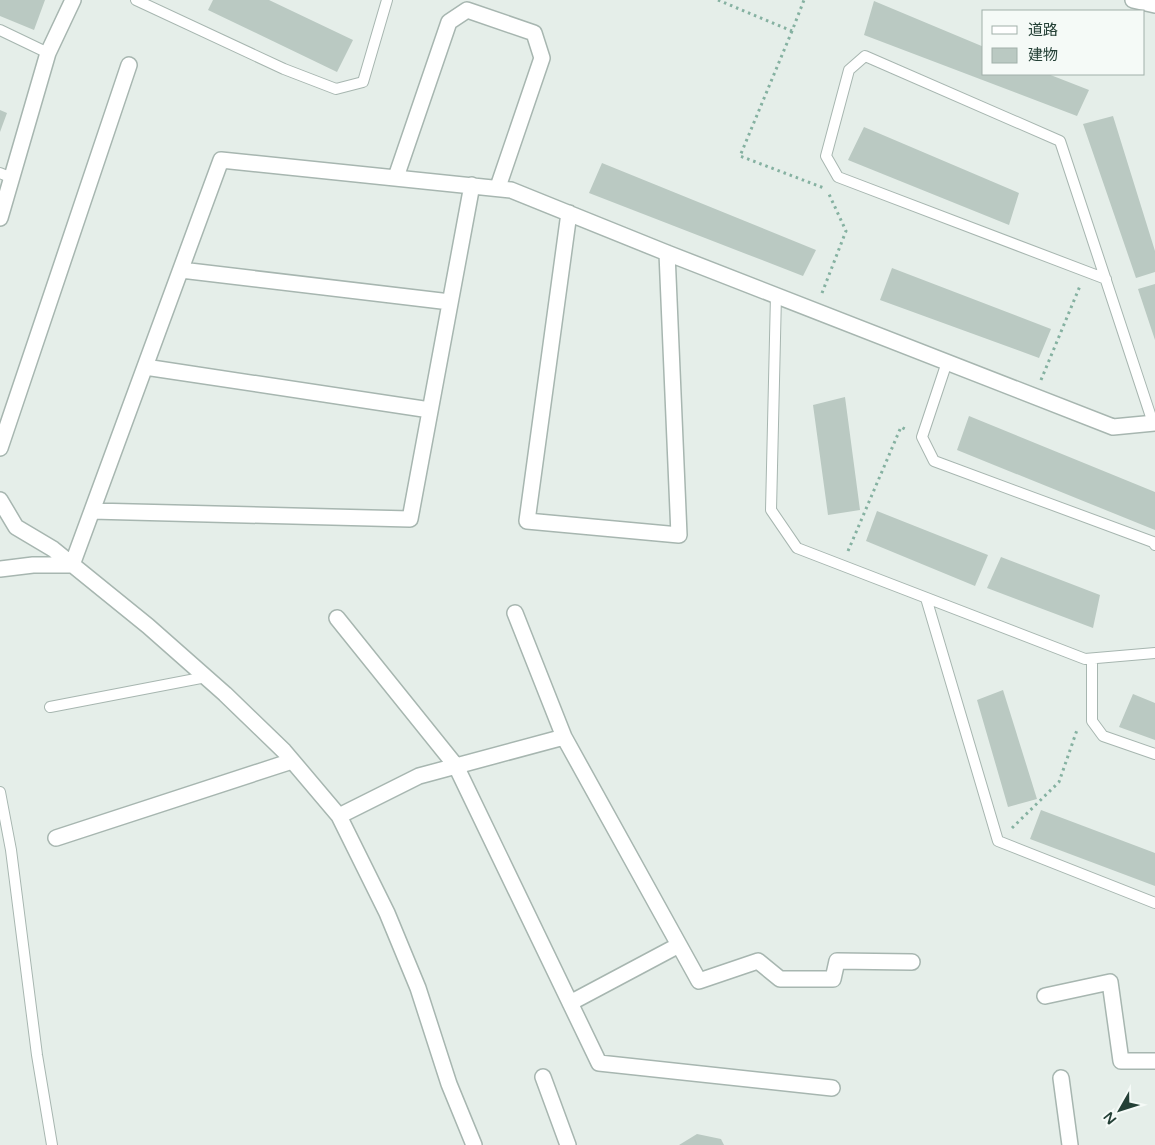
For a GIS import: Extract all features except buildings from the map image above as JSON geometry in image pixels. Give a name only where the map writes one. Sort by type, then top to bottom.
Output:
[{"type":"street","points":[[0,218],[6,175],[48,53],[73,0]]},
{"type":"street","points":[[1133,0],[1155,4]]},
{"type":"street","points":[[396,177],[448,22],[466,10],[534,33],[542,58],[498,187]]},
{"type":"street","points":[[0,448],[129,64]]},
{"type":"street","points":[[72,564],[222,160],[498,187],[511,190],[666,253],[1113,427],[1154,423]]},
{"type":"street","points":[[92,512],[410,519],[472,185]]},
{"type":"street","points":[[569,213],[527,521],[678,535],[666,253]]},
{"type":"street","points":[[181,270],[450,302]]},
{"type":"street","points":[[145,368],[430,410]]},
{"type":"street","points":[[0,500],[16,528],[53,549],[148,626],[206,677],[284,751],[339,816],[387,914],[418,988],[449,1084],[474,1145]]},
{"type":"street","points":[[0,569],[33,565],[72,564]]},
{"type":"street","points":[[516,613],[564,737],[699,981],[758,961],[780,979],[833,979],[837,961],[912,962]]},
{"type":"street","points":[[337,618],[456,766],[599,1063],[832,1088]]},
{"type":"street","points":[[339,816],[419,776],[564,737]]},
{"type":"street","points":[[56,838],[292,761]]},
{"type":"street","points":[[570,1003],[679,945]]},
{"type":"street","points":[[1045,996],[1110,982],[1122,1061],[1155,1061]]},
{"type":"street","points":[[543,1077],[568,1145]]},
{"type":"street","points":[[1062,1078],[1070,1145]]},
{"type":"lane","points":[[136,0],[284,69],[336,89],[363,82],[387,0]]},
{"type":"lane","points":[[159,11],[164,0]]},
{"type":"lane","points":[[0,30],[48,53]]},
{"type":"lane","points":[[1106,279],[838,177],[826,156],[849,70],[865,56],[1060,141],[1106,279],[1154,423]]},
{"type":"lane","points":[[776,295],[771,510],[797,548],[1085,659],[1155,653]]},
{"type":"lane","points":[[947,362],[922,437],[934,462],[1153,542],[1155,545]]},
{"type":"lane","points":[[926,598],[998,841],[1155,903]]},
{"type":"lane","points":[[1092,659],[1092,721],[1103,736],[1155,754]]},
{"type":"lane","points":[[50,707],[206,677]]},
{"type":"lane","points":[[0,792],[11,850],[37,1055],[52,1145]]},
{"type":"path","points":[[718,0],[792,32]]},
{"type":"path","points":[[804,0],[740,156],[827,190],[846,231],[815,310]]},
{"type":"path","points":[[1034,396],[1086,272]]},
{"type":"path","points":[[842,565],[901,427],[922,437]]},
{"type":"path","points":[[998,841],[1059,782],[1078,726]]}]
